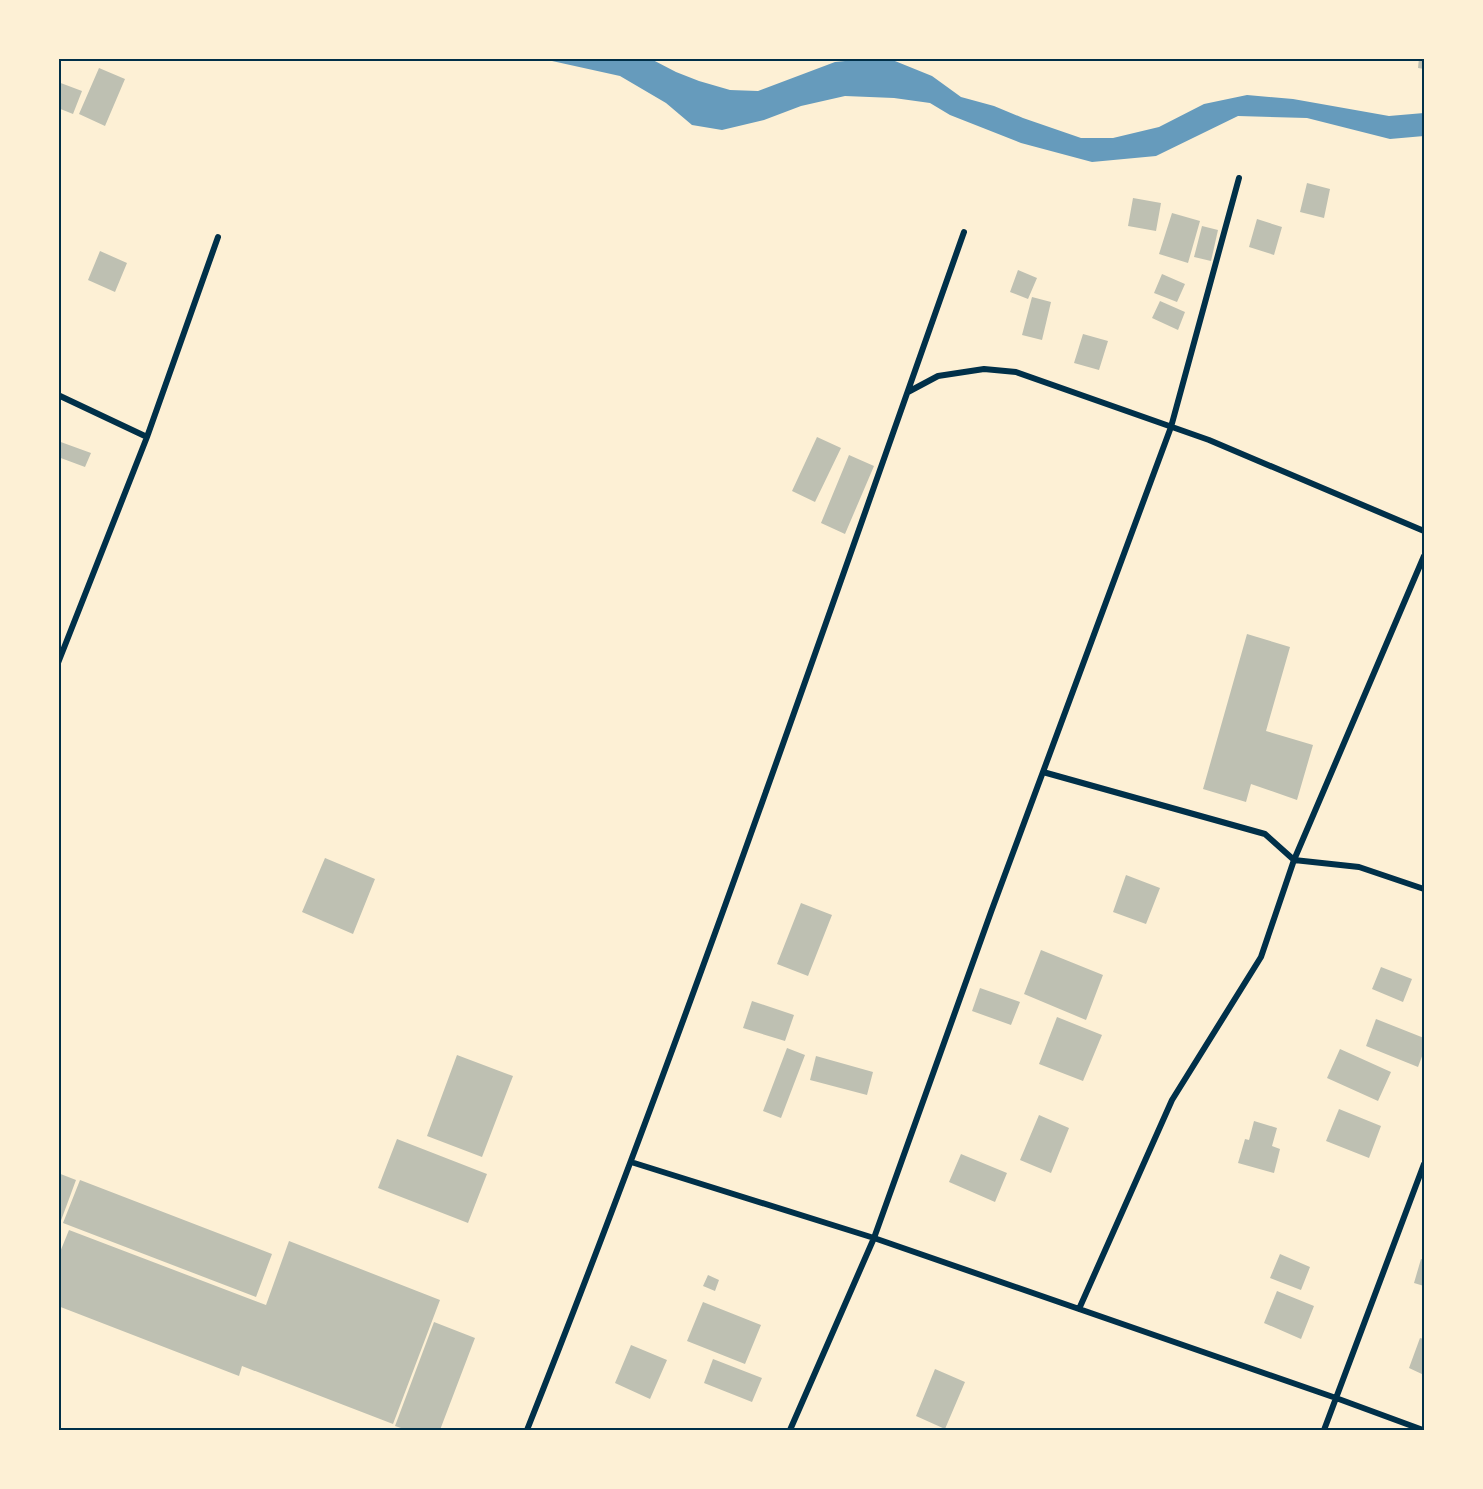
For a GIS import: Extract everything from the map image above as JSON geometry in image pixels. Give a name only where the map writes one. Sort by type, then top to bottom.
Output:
[{"type":"street","points":[[790,1431],[874,1238],[987,923],[1172,427],[1239,178]]},
{"type":"street","points":[[527,1431],[696,989],[964,232]]},
{"type":"street","points":[[58,663],[147,437],[218,237]]},
{"type":"street","points":[[907,393],[938,376],[984,369],[1016,372],[1209,440],[1425,531]]},
{"type":"street","points":[[58,395],[147,437]]},
{"type":"street","points":[[1079,1309],[1172,1100],[1261,957],[1294,860],[1425,556]]},
{"type":"street","points":[[1043,772],[1265,834],[1294,860],[1359,867],[1425,889]]},
{"type":"street","points":[[631,1162],[874,1238],[1336,1398],[1423,1431]]},
{"type":"street","points":[[1324,1431],[1425,1164]]},
{"type":"water","points":[[543,59],[651,59],[699,81],[730,90],[758,91],[835,62],[890,59],[932,76],[961,97],[994,106],[1081,138],[1113,138],[1159,127],[1204,104],[1247,95],[1293,99],[1389,116],[1424,113],[1424,136],[1390,139],[1307,118],[1238,116],[1156,156],[1092,162],[1021,143],[950,115],[930,103],[894,98],[845,96],[801,106],[764,120],[722,130],[692,125],[666,103],[620,76]]},
{"type":"building","points":[[1419,58],[1424,58],[1424,69],[1418,68]]},
{"type":"building","points":[[99,68],[125,79],[105,126],[79,114]]},
{"type":"building","points":[[58,82],[82,91],[73,114],[58,108]]},
{"type":"building","points":[[1307,183],[1330,189],[1324,218],[1300,212]]},
{"type":"building","points":[[1133,198],[1161,203],[1156,231],[1128,226]]},
{"type":"building","points":[[1172,213],[1200,221],[1188,263],[1159,254]]},
{"type":"building","points":[[1257,219],[1282,227],[1274,255],[1249,247]]},
{"type":"building","points":[[1202,226],[1218,230],[1211,261],[1194,257]]},
{"type":"building","points":[[100,251],[127,263],[115,292],[88,280]]},
{"type":"building","points":[[1018,270],[1037,278],[1028,299],[1010,292]]},
{"type":"building","points":[[1162,274],[1185,284],[1177,302],[1154,293]]},
{"type":"building","points":[[1032,297],[1051,302],[1042,340],[1022,335]]},
{"type":"building","points":[[1160,301],[1185,312],[1178,330],[1152,318]]},
{"type":"building","points":[[1083,334],[1108,341],[1099,370],[1074,363]]},
{"type":"building","points":[[817,437],[841,448],[815,502],[792,491]]},
{"type":"building","points":[[58,441],[91,453],[85,467],[58,457]]},
{"type":"building","points":[[849,455],[874,466],[845,534],[821,523]]},
{"type":"building","points":[[1247,634],[1290,647],[1266,731],[1313,745],[1297,800],[1251,784],[1246,802],[1203,789]]},
{"type":"building","points":[[325,858],[375,879],[353,934],[302,912]]},
{"type":"building","points":[[1126,875],[1160,888],[1146,924],[1113,912]]},
{"type":"building","points":[[801,903],[832,915],[808,976],[777,964]]},
{"type":"building","points":[[1041,950],[1103,975],[1086,1020],[1024,994]]},
{"type":"building","points":[[1381,967],[1412,979],[1403,1002],[1372,989]]},
{"type":"building","points":[[980,988],[1020,1002],[1011,1025],[972,1011]]},
{"type":"building","points":[[752,1001],[794,1015],[785,1041],[743,1028]]},
{"type":"building","points":[[1057,1017],[1102,1035],[1083,1081],[1039,1064]]},
{"type":"building","points":[[1376,1019],[1424,1038],[1424,1051],[1418,1067],[1366,1046]]},
{"type":"building","points":[[787,1048],[805,1055],[781,1118],[763,1111]]},
{"type":"building","points":[[1340,1049],[1391,1072],[1378,1101],[1327,1078]]},
{"type":"building","points":[[457,1055],[513,1076],[482,1157],[427,1136]]},
{"type":"building","points":[[816,1056],[873,1072],[867,1095],[810,1080]]},
{"type":"building","points":[[1339,1109],[1381,1126],[1369,1158],[1326,1141]]},
{"type":"building","points":[[1039,1115],[1069,1128],[1051,1173],[1020,1160]]},
{"type":"building","points":[[1254,1121],[1277,1128],[1272,1146],[1280,1149],[1274,1173],[1238,1163],[1245,1139],[1249,1140]]},
{"type":"building","points":[[397,1139],[487,1174],[468,1223],[378,1188]]},
{"type":"building","points":[[961,1154],[1007,1173],[995,1202],[949,1182]]},
{"type":"building","points":[[58,1173],[76,1180],[59,1226],[58,1226]]},
{"type":"building","points":[[80,1180],[272,1254],[256,1297],[63,1223]]},
{"type":"building","points":[[69,1230],[266,1305],[289,1241],[440,1300],[393,1424],[242,1366],[239,1376],[58,1306],[58,1257]]},
{"type":"building","points":[[1280,1254],[1310,1267],[1301,1290],[1270,1278]]},
{"type":"building","points":[[1421,1259],[1424,1260],[1424,1286],[1414,1283]]},
{"type":"building","points":[[708,1275],[719,1280],[715,1291],[703,1286]]},
{"type":"building","points":[[1277,1291],[1314,1306],[1301,1339],[1264,1323]]},
{"type":"building","points":[[703,1302],[761,1325],[745,1364],[687,1341]]},
{"type":"building","points":[[434,1322],[475,1338],[440,1430],[407,1430],[395,1426]]},
{"type":"building","points":[[1420,1338],[1424,1339],[1424,1375],[1409,1368]]},
{"type":"building","points":[[631,1345],[667,1360],[650,1399],[615,1383]]},
{"type":"building","points":[[713,1359],[762,1378],[752,1402],[704,1383]]},
{"type":"building","points":[[935,1369],[965,1382],[945,1429],[916,1416]]}]
